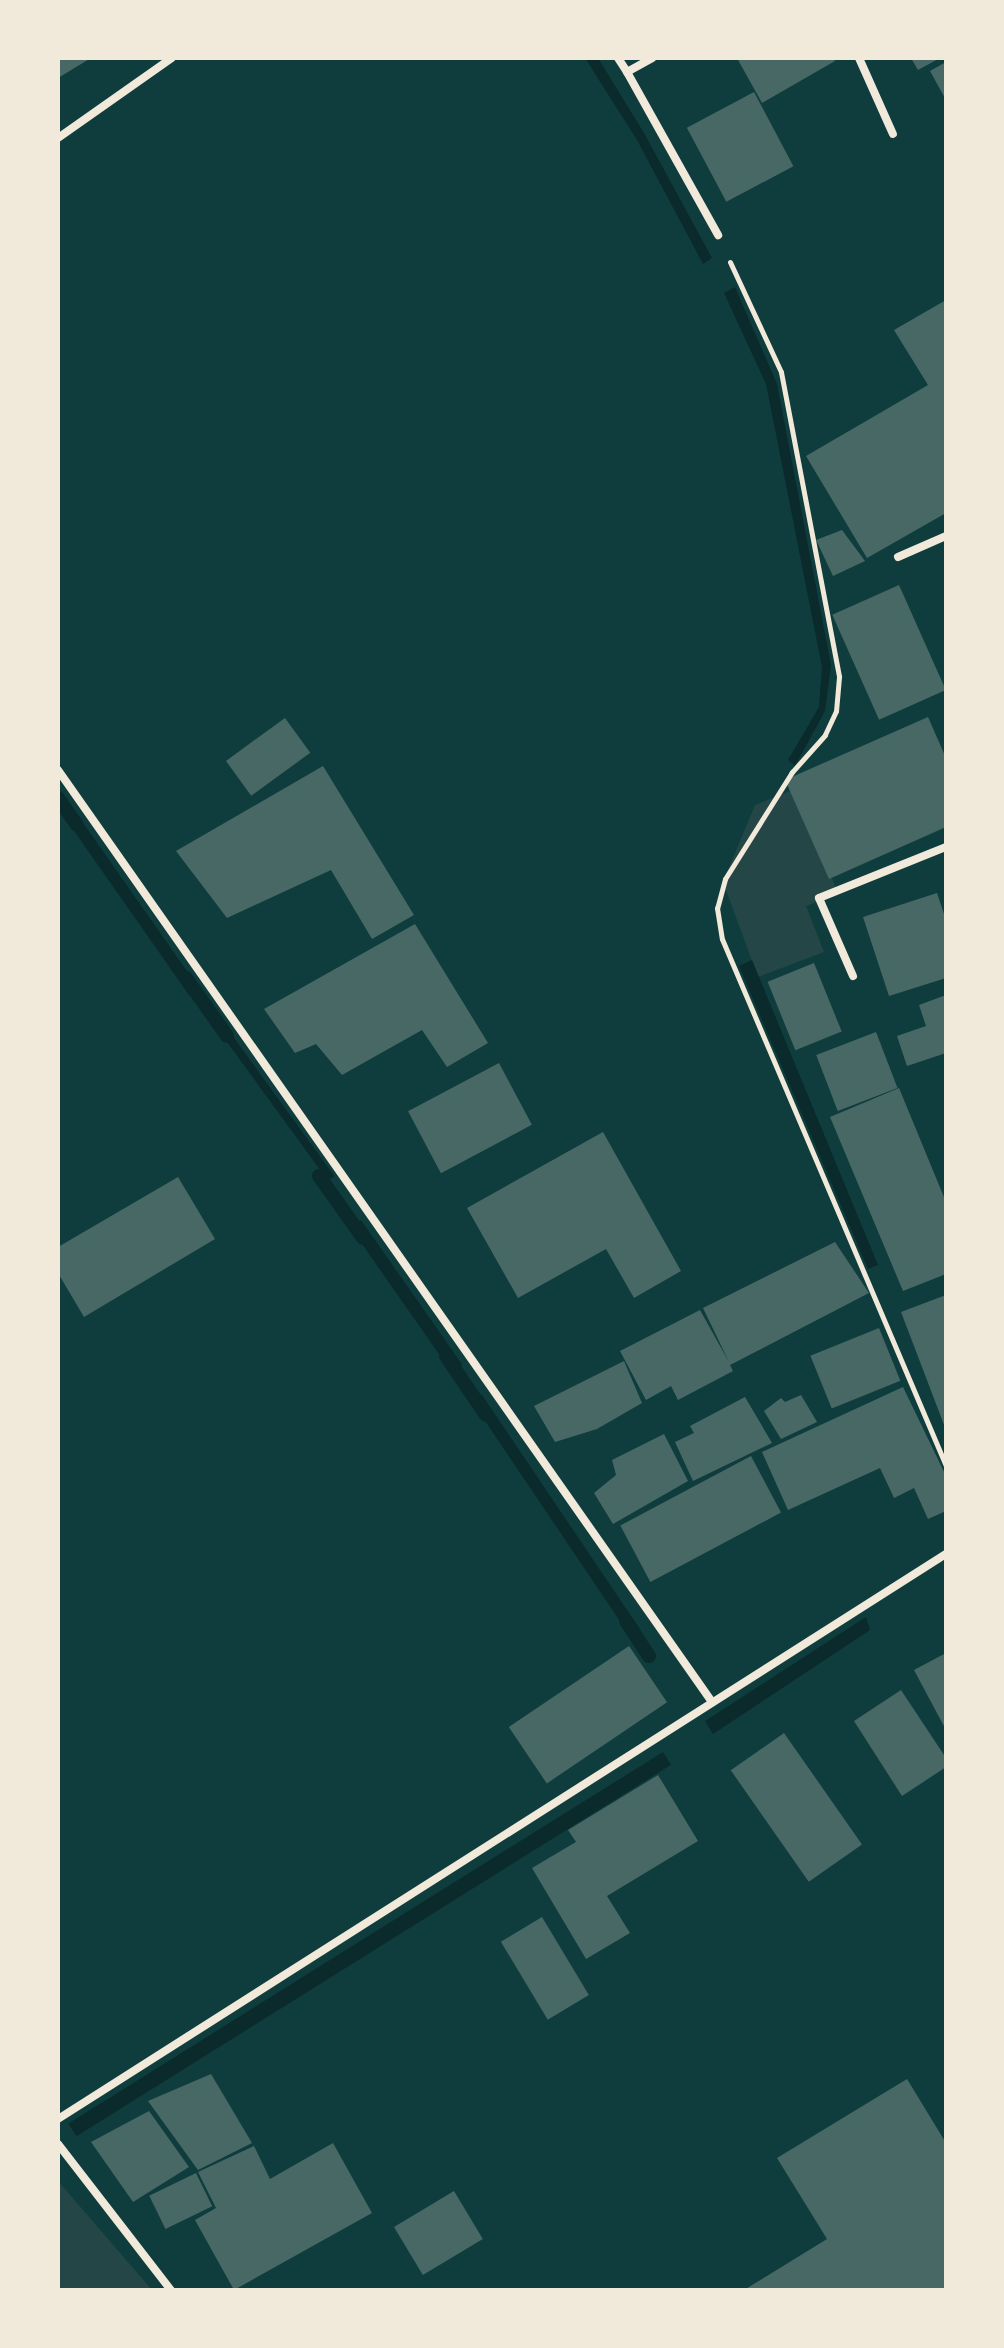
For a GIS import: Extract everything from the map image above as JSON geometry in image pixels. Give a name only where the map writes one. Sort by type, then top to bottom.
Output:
[{"type":"street","points":[[58,138],[172,58]]},
{"type":"street","points":[[618,58],[718,235]]},
{"type":"street","points":[[627,72],[652,58]]},
{"type":"street","points":[[859,58],[893,134]]},
{"type":"street","points":[[898,557],[946,536]]},
{"type":"street","points":[[58,770],[712,1702]]},
{"type":"street","points":[[853,976],[819,898],[946,847]]},
{"type":"street","points":[[58,2119],[946,1554]]},
{"type":"street","points":[[58,2144],[171,2290]]},
{"type":"path","points":[[718,235],[781,372],[839,677],[836,711],[825,735],[792,772],[725,879],[717,908],[722,939],[946,1466]]},
{"type":"shaded area","points":[[585,58],[598,58],[644,133],[712,258],[703,264],[637,140]]},
{"type":"shaded area","points":[[735,287],[777,384],[831,665],[825,711],[795,766],[788,760],[819,707],[822,667],[766,384],[724,293]]},
{"type":"shaded area","points":[[798,788],[838,894],[806,906],[824,952],[758,977],[723,882],[755,805]]},
{"type":"shaded area","points":[[72,807],[199,989],[190,996],[62,814]]},
{"type":"shaded area","points":[[752,960],[878,1265],[868,1269],[739,966]]},
{"type":"shaded area","points":[[221,1020],[334,1176],[328,1181],[215,1025]]},
{"type":"shaded area","points":[[361,1220],[462,1364],[451,1372],[350,1227]]},
{"type":"shaded area","points":[[482,1395],[641,1630],[631,1637],[472,1402]]},
{"type":"shaded area","points":[[866,1617],[870,1630],[713,1734],[705,1721]]},
{"type":"shaded area","points":[[663,1752],[671,1765],[76,2136],[69,2123]]},
{"type":"shaded area","points":[[58,2181],[152,2290],[58,2290]]},
{"type":"building","points":[[58,58],[91,58],[58,78]]},
{"type":"building","points":[[737,58],[833,58],[835,61],[762,103]]},
{"type":"building","points":[[911,58],[940,58],[918,70]]},
{"type":"building","points":[[946,62],[946,100],[930,71]]},
{"type":"building","points":[[754,92],[793,166],[726,202],[687,128]]},
{"type":"building","points":[[946,300],[946,513],[867,558],[806,456],[928,385],[894,330]]},
{"type":"building","points":[[842,530],[865,561],[833,576],[816,540]]},
{"type":"building","points":[[899,585],[946,690],[879,720],[832,615]]},
{"type":"building","points":[[928,717],[946,758],[946,827],[829,879],[785,780]]},
{"type":"building","points":[[285,718],[310,753],[251,796],[226,761]]},
{"type":"building","points":[[323,766],[414,915],[372,939],[331,870],[227,918],[176,851]]},
{"type":"building","points":[[937,893],[946,920],[946,978],[889,996],[863,917]]},
{"type":"building","points":[[415,924],[488,1043],[447,1067],[422,1030],[342,1075],[316,1044],[295,1053],[264,1009]]},
{"type":"building","points":[[814,963],[842,1032],[795,1050],[768,982]]},
{"type":"building","points":[[946,995],[946,1053],[907,1066],[897,1036],[926,1026],[919,1005]]},
{"type":"building","points":[[876,1032],[898,1088],[838,1111],[816,1055]]},
{"type":"building","points":[[499,1063],[532,1125],[441,1173],[408,1111]]},
{"type":"building","points":[[899,1088],[946,1202],[946,1274],[903,1291],[830,1117]]},
{"type":"building","points":[[603,1132],[681,1271],[634,1298],[606,1249],[518,1298],[467,1208]]},
{"type":"building","points":[[178,1177],[215,1239],[84,1317],[58,1273],[58,1247]]},
{"type":"building","points":[[835,1242],[869,1293],[730,1365],[733,1371],[678,1400],[671,1386],[646,1400],[620,1351],[700,1310],[729,1362],[703,1308]]},
{"type":"building","points":[[946,1295],[946,1430],[901,1312]]},
{"type":"building","points":[[879,1328],[900,1381],[832,1409],[810,1356]]},
{"type":"building","points":[[624,1361],[642,1403],[597,1429],[555,1442],[534,1406]]},
{"type":"building","points":[[903,1387],[946,1476],[946,1511],[928,1519],[914,1488],[894,1498],[880,1468],[788,1510],[762,1452]]},
{"type":"building","points":[[801,1395],[817,1422],[781,1439],[764,1411],[781,1398],[785,1402]]},
{"type":"building","points":[[745,1397],[772,1443],[693,1481],[675,1442],[694,1433],[690,1426]]},
{"type":"building","points":[[664,1434],[688,1481],[613,1524],[594,1493],[616,1475],[612,1460]]},
{"type":"building","points":[[751,1456],[781,1513],[650,1582],[620,1525]]},
{"type":"building","points":[[629,1646],[667,1702],[547,1783],[509,1727]]},
{"type":"building","points":[[946,1653],[946,1730],[914,1670]]},
{"type":"building","points":[[901,1690],[946,1758],[946,1767],[902,1796],[854,1721]]},
{"type":"building","points":[[784,1733],[862,1844],[809,1882],[731,1770]]},
{"type":"building","points":[[658,1775],[698,1841],[607,1896],[630,1933],[586,1959],[532,1868],[576,1842],[568,1830]]},
{"type":"building","points":[[542,1917],[589,1995],[548,2020],[501,1942]]},
{"type":"building","points":[[211,2074],[252,2143],[198,2170],[148,2101]]},
{"type":"building","points":[[907,2079],[946,2143],[946,2288],[744,2290],[827,2239],[777,2158]]},
{"type":"building","points":[[149,2111],[189,2167],[133,2202],[91,2142]]},
{"type":"building","points":[[333,2143],[372,2213],[234,2290],[195,2220],[216,2208],[198,2172],[254,2146],[270,2179]]},
{"type":"building","points":[[196,2173],[212,2206],[165,2229],[149,2196]]},
{"type":"building","points":[[454,2191],[483,2239],[423,2275],[394,2227]]},
{"type":"waterway","points":[[58,798],[76,824]]},
{"type":"waterway","points":[[186,978],[227,1036]]},
{"type":"waterway","points":[[319,1176],[363,1238]]},
{"type":"waterway","points":[[446,1356],[486,1415]]},
{"type":"waterway","points":[[626,1621],[649,1656]]}]
